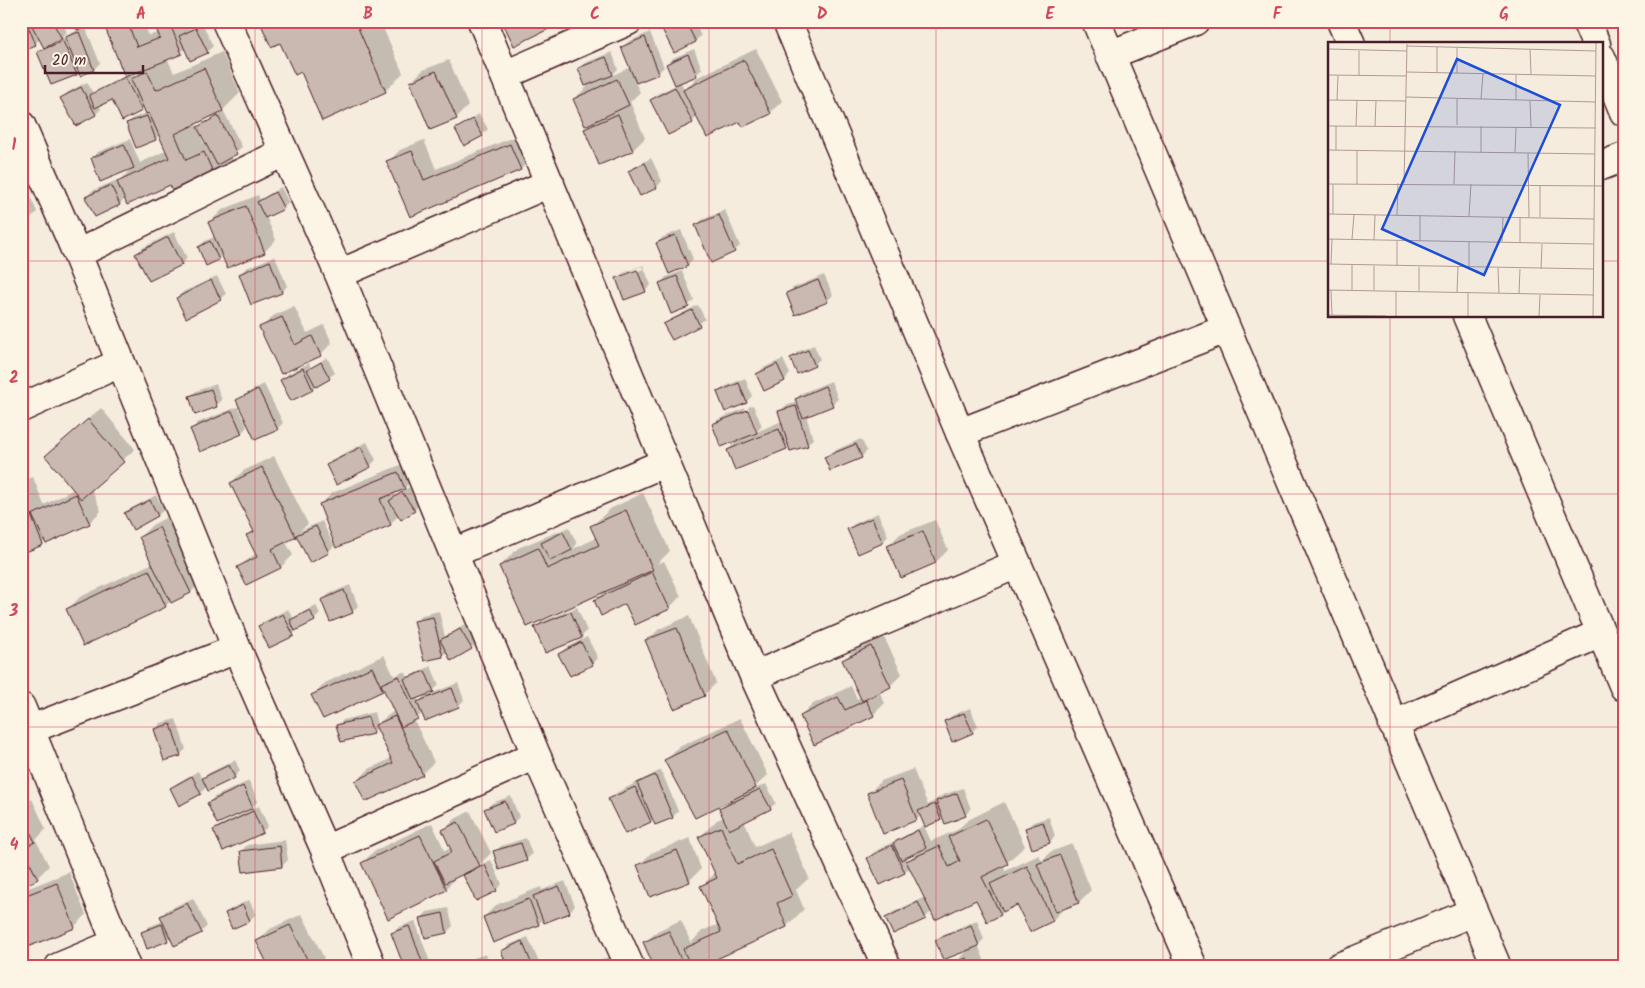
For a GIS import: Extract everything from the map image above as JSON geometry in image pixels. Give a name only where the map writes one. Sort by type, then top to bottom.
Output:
[{"type":"street","points":[[226,21],[339,274],[536,755],[630,967]]},
{"type":"street","points":[[482,21],[754,676],[886,967]]},
{"type":"street","points":[[505,76],[628,21]]},
{"type":"street","points":[[787,21],[960,433],[1193,967]]},
{"type":"street","points":[[1096,21],[1497,967]]},
{"type":"street","points":[[1110,55],[1195,21]]},
{"type":"street","points":[[1341,21],[1350,42]]},
{"type":"street","points":[[1586,21],[1595,42]]},
{"type":"street","points":[[1602,59],[1624,112]]},
{"type":"street","points":[[21,124],[77,254],[237,649],[325,850],[372,967]]},
{"type":"street","points":[[77,254],[284,152]]},
{"type":"street","points":[[1602,166],[1624,157]]},
{"type":"street","points":[[339,274],[550,183]]},
{"type":"street","points":[[1468,318],[1624,687]]},
{"type":"street","points":[[960,433],[1226,329]]},
{"type":"street","points":[[21,408],[120,363]]},
{"type":"street","points":[[454,553],[664,463]]},
{"type":"street","points":[[754,676],[1017,564]]},
{"type":"street","points":[[1393,725],[1601,633]]},
{"type":"street","points":[[59,967],[121,955],[26,718],[237,649]]},
{"type":"street","points":[[325,850],[536,755]]},
{"type":"street","points":[[1339,967],[1473,912]]},
{"type":"building","points":[[21,21],[26,21],[36,45],[21,51]]},
{"type":"building","points":[[41,21],[52,21],[62,39],[44,48],[32,26]]},
{"type":"building","points":[[74,21],[100,21],[77,30]]},
{"type":"building","points":[[113,21],[127,21],[137,47],[160,38],[153,21],[175,21],[170,24],[182,54],[125,77],[104,25]]},
{"type":"building","points":[[355,21],[386,92],[322,121],[301,72],[295,75],[280,43],[271,47],[260,22]]},
{"type":"building","points":[[502,21],[565,21],[514,46]]},
{"type":"building","points":[[679,21],[685,21],[696,42],[674,53],[662,29]]},
{"type":"building","points":[[196,28],[208,53],[190,61],[179,36]]},
{"type":"building","points":[[79,32],[94,70],[80,76],[65,37]]},
{"type":"building","points":[[645,37],[659,74],[636,83],[621,47]]},
{"type":"building","points":[[63,41],[77,75],[51,85],[37,52]]},
{"type":"building","points":[[688,54],[697,76],[675,85],[666,64]]},
{"type":"building","points":[[606,57],[613,75],[585,86],[578,68]]},
{"type":"building","points":[[744,60],[771,114],[743,127],[740,122],[707,138],[683,90]]},
{"type":"building","points":[[204,68],[223,111],[175,134],[186,160],[204,152],[216,179],[176,198],[170,185],[127,205],[117,182],[169,158],[149,113],[146,114],[131,79],[147,71],[156,90]]},
{"type":"building","points":[[436,71],[457,119],[430,130],[410,82]]},
{"type":"building","points":[[125,77],[142,111],[122,121],[112,100],[95,108],[89,95]]},
{"type":"building","points":[[617,79],[629,105],[585,126],[573,99]]},
{"type":"building","points":[[81,87],[96,115],[76,126],[60,98]]},
{"type":"building","points":[[675,87],[693,123],[668,135],[650,100]]},
{"type":"building","points":[[618,114],[633,151],[599,165],[584,129]]},
{"type":"building","points":[[147,116],[156,140],[136,148],[126,123]]},
{"type":"building","points":[[218,116],[237,154],[217,165],[197,127]]},
{"type":"building","points":[[473,119],[483,136],[464,146],[455,129]]},
{"type":"building","points":[[124,144],[134,168],[100,182],[91,158]]},
{"type":"building","points":[[510,144],[521,170],[410,217],[386,161],[412,151],[424,180]]},
{"type":"building","points":[[645,163],[657,188],[640,196],[628,171]]},
{"type":"building","points":[[111,185],[120,205],[95,217],[85,197]]},
{"type":"building","points":[[275,192],[284,209],[265,218],[257,202]]},
{"type":"building","points":[[246,206],[265,253],[227,268],[208,222]]},
{"type":"building","points":[[719,215],[735,252],[711,263],[695,225]]},
{"type":"building","points":[[675,235],[688,266],[669,274],[656,243]]},
{"type":"building","points":[[168,237],[182,265],[149,281],[135,254]]},
{"type":"building","points":[[210,241],[219,260],[206,266],[198,247]]},
{"type":"building","points":[[270,261],[282,293],[251,305],[239,274]]},
{"type":"building","points":[[637,270],[646,292],[624,300],[616,278]]},
{"type":"building","points":[[677,276],[689,307],[671,314],[659,283]]},
{"type":"building","points":[[211,280],[221,300],[186,318],[176,298]]},
{"type":"building","points":[[818,280],[828,302],[795,315],[786,293]]},
{"type":"building","points":[[692,310],[700,326],[672,340],[663,324]]},
{"type":"building","points":[[282,317],[295,345],[312,336],[321,356],[281,374],[259,327]]},
{"type":"building","points":[[808,350],[815,366],[797,374],[790,358]]},
{"type":"building","points":[[321,362],[330,379],[316,387],[307,370]]},
{"type":"building","points":[[777,364],[785,381],[764,391],[756,374]]},
{"type":"building","points":[[303,368],[313,390],[291,401],[280,380]]},
{"type":"building","points":[[739,383],[747,403],[725,412],[717,392]]},
{"type":"building","points":[[825,386],[833,406],[803,418],[795,399]]},
{"type":"building","points":[[211,389],[217,407],[195,415],[189,396]]},
{"type":"building","points":[[258,389],[278,430],[255,440],[236,400]]},
{"type":"building","points":[[796,406],[808,446],[790,451],[778,411]]},
{"type":"building","points":[[748,410],[757,433],[721,447],[712,424]]},
{"type":"building","points":[[232,411],[242,434],[200,452],[190,429]]},
{"type":"building","points":[[88,419],[124,462],[81,499],[45,456]]},
{"type":"building","points":[[779,429],[787,449],[735,470],[727,450]]},
{"type":"building","points":[[856,444],[862,458],[830,471],[824,457]]},
{"type":"building","points":[[361,447],[371,467],[336,485],[326,465]]},
{"type":"building","points":[[262,467],[296,537],[272,549],[281,568],[246,585],[237,567],[257,557],[246,535],[254,532],[230,483]]},
{"type":"building","points":[[398,472],[405,489],[380,499],[391,525],[336,548],[319,504]]},
{"type":"building","points":[[21,490],[43,545],[21,554]]},
{"type":"building","points":[[402,492],[415,511],[401,520],[389,501]]},
{"type":"building","points":[[76,494],[90,524],[46,544],[32,515]]},
{"type":"building","points":[[150,500],[158,516],[133,530],[124,513]]},
{"type":"building","points":[[626,510],[653,570],[527,627],[499,566],[538,548],[547,569],[599,545],[590,526]]},
{"type":"building","points":[[872,518],[883,543],[858,554],[847,529]]},
{"type":"building","points":[[316,526],[329,553],[310,563],[296,535]]},
{"type":"building","points":[[159,527],[191,593],[171,603],[139,537]]},
{"type":"building","points":[[923,531],[936,563],[901,578],[887,546]]},
{"type":"building","points":[[563,532],[572,550],[550,561],[541,543]]},
{"type":"building","points":[[149,570],[166,607],[83,646],[66,609]]},
{"type":"building","points":[[652,572],[670,609],[635,625],[625,604],[601,616],[594,600]]},
{"type":"building","points":[[344,590],[353,613],[330,622],[321,600]]},
{"type":"building","points":[[310,610],[315,621],[295,631],[290,620]]},
{"type":"building","points":[[571,612],[582,638],[545,653],[534,627]]},
{"type":"building","points":[[283,614],[294,636],[269,648],[258,626]]},
{"type":"building","points":[[433,617],[443,657],[424,661],[414,621]]},
{"type":"building","points":[[677,628],[705,696],[674,709],[645,640]]},
{"type":"building","points":[[460,629],[472,649],[451,661],[440,640]]},
{"type":"building","points":[[581,642],[593,665],[570,676],[558,654]]},
{"type":"building","points":[[871,646],[891,687],[862,701],[842,660]]},
{"type":"building","points":[[372,667],[383,691],[323,719],[311,695]]},
{"type":"building","points":[[425,671],[434,692],[413,700],[404,679]]},
{"type":"building","points":[[399,676],[418,719],[401,727],[381,684]]},
{"type":"building","points":[[452,688],[459,707],[425,721],[417,702]]},
{"type":"building","points":[[838,697],[845,710],[866,700],[874,716],[814,745],[800,716]]},
{"type":"building","points":[[964,713],[973,733],[952,742],[944,721]]},
{"type":"building","points":[[395,716],[423,775],[365,802],[355,781],[393,763],[375,725]]},
{"type":"building","points":[[368,717],[373,734],[341,742],[336,725]]},
{"type":"building","points":[[171,724],[181,756],[164,761],[154,729]]},
{"type":"building","points":[[728,729],[756,788],[695,818],[664,760]]},
{"type":"building","points":[[229,765],[235,778],[208,791],[202,778]]},
{"type":"building","points":[[655,775],[673,818],[655,825],[637,783]]},
{"type":"building","points":[[192,776],[201,794],[179,806],[170,788]]},
{"type":"building","points":[[901,780],[917,820],[883,834],[867,793]]},
{"type":"building","points":[[243,786],[253,808],[217,824],[207,803]]},
{"type":"building","points":[[635,787],[651,822],[625,834],[608,799]]},
{"type":"building","points":[[760,789],[771,809],[729,830],[719,809]]},
{"type":"building","points":[[957,793],[966,816],[945,824],[936,801]]},
{"type":"building","points":[[505,801],[514,824],[494,832],[484,809]]},
{"type":"building","points":[[935,804],[941,820],[925,827],[918,811]]},
{"type":"building","points":[[253,811],[263,833],[223,851],[213,830]]},
{"type":"building","points":[[21,813],[35,842],[21,849]]},
{"type":"building","points":[[986,819],[1008,864],[982,877],[1001,915],[987,922],[976,900],[935,920],[906,861],[939,846],[949,867],[960,861],[948,837]]},
{"type":"building","points":[[458,822],[480,866],[445,883],[434,861],[452,852],[442,830]]},
{"type":"building","points":[[1043,822],[1050,843],[1032,849],[1025,828]]},
{"type":"building","points":[[721,827],[737,864],[771,849],[792,896],[777,903],[787,927],[699,967],[691,967],[683,949],[721,932],[700,886],[717,878],[698,837]]},
{"type":"building","points":[[918,830],[926,848],[901,860],[893,843]]},
{"type":"building","points":[[420,835],[447,890],[388,919],[361,863]]},
{"type":"building","points":[[521,843],[527,861],[499,870],[493,851]]},
{"type":"building","points":[[892,845],[905,873],[880,885],[867,858]]},
{"type":"building","points":[[280,846],[282,867],[243,872],[240,851]]},
{"type":"building","points":[[23,850],[38,879],[21,888],[21,851]]},
{"type":"building","points":[[677,850],[690,882],[650,897],[637,865]]},
{"type":"building","points":[[1060,855],[1079,903],[1056,912],[1037,864]]},
{"type":"building","points":[[485,865],[497,891],[476,901],[463,875]]},
{"type":"building","points":[[1027,866],[1053,921],[1030,932],[1017,905],[1003,912],[990,884]]},
{"type":"building","points":[[57,883],[75,928],[25,948],[21,938],[21,897]]},
{"type":"building","points":[[559,886],[570,913],[544,923],[533,896]]},
{"type":"building","points":[[529,899],[539,925],[493,943],[483,917]]},
{"type":"building","points":[[918,902],[926,919],[893,934],[885,918]]},
{"type":"building","points":[[187,903],[202,933],[174,946],[160,916]]},
{"type":"building","points":[[243,905],[250,921],[232,929],[225,913]]},
{"type":"building","points":[[443,913],[447,933],[425,938],[420,918]]},
{"type":"building","points":[[162,924],[168,941],[147,949],[141,932]]},
{"type":"building","points":[[290,925],[311,967],[269,967],[256,941]]},
{"type":"building","points":[[971,925],[979,946],[943,960],[935,940]]},
{"type":"building","points":[[409,926],[424,967],[404,967],[391,933]]},
{"type":"building","points":[[669,931],[684,967],[654,967],[643,942]]},
{"type":"building","points":[[522,941],[533,967],[508,967],[501,951]]},
{"type":"building","points":[[967,958],[970,967],[954,967],[953,963]]},
{"type":"building","points":[[480,959],[483,967],[457,967]]}]
